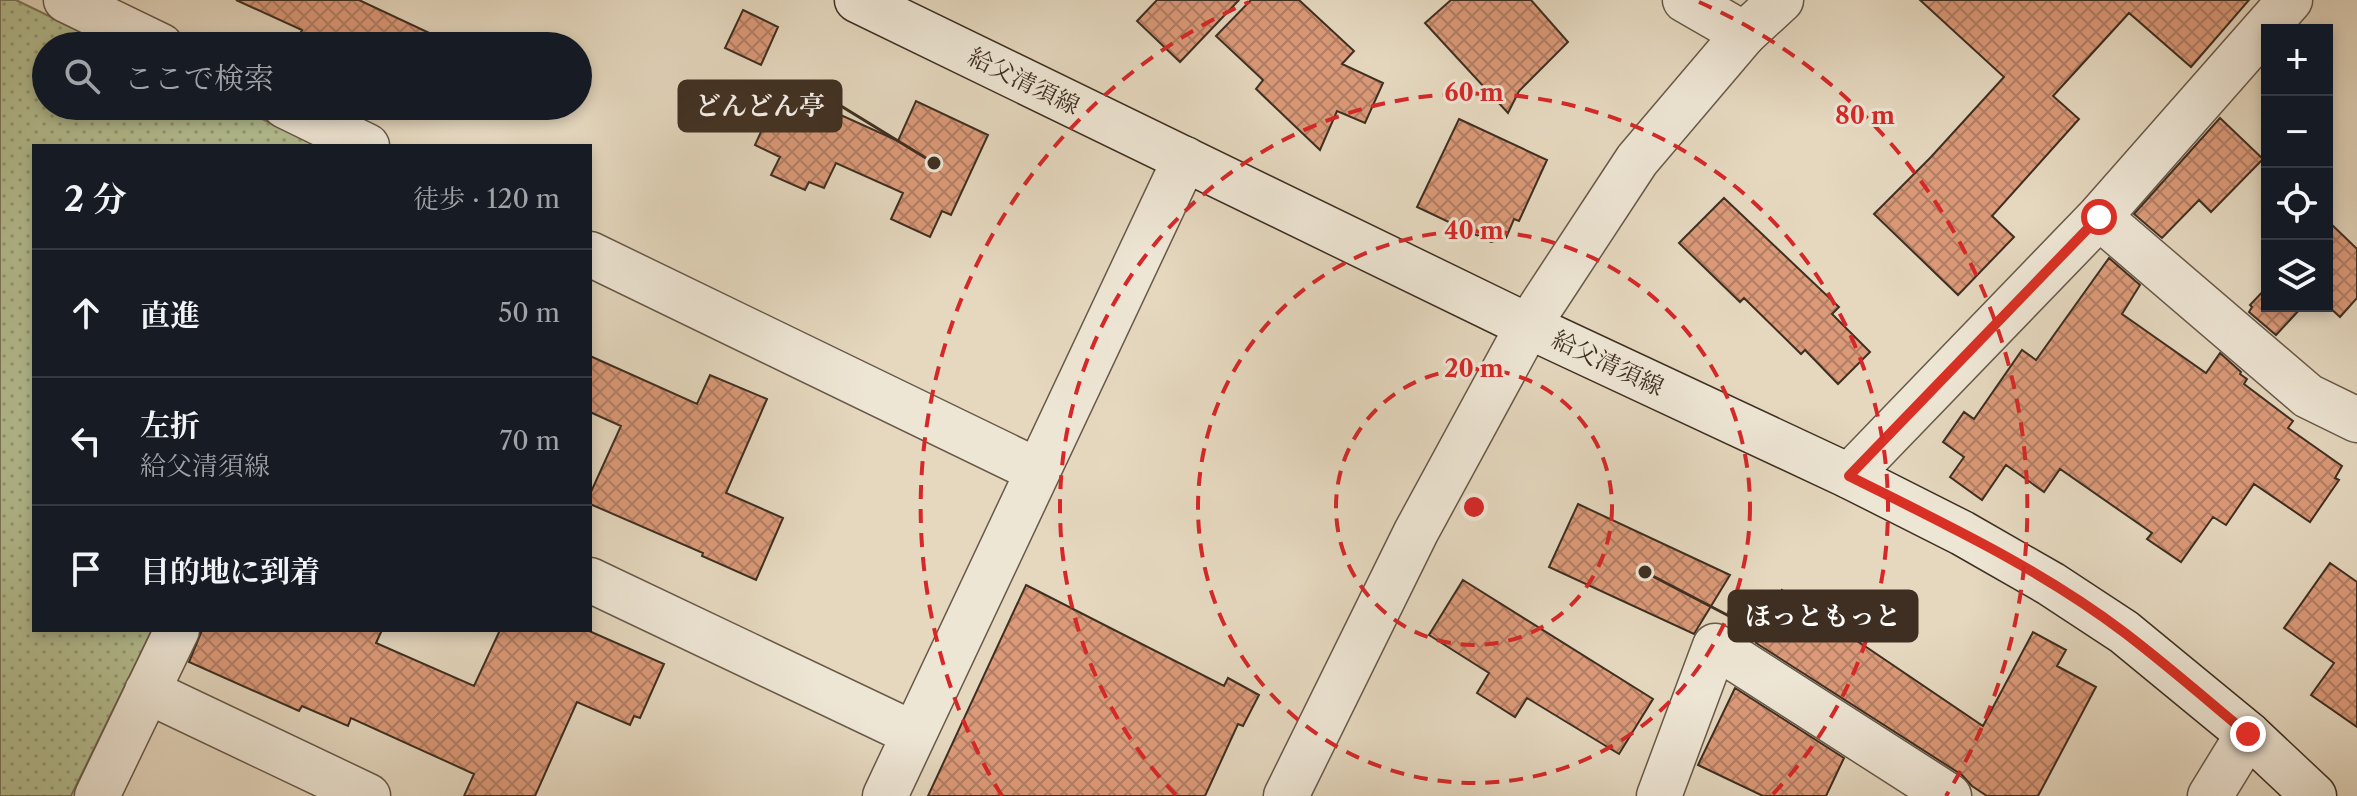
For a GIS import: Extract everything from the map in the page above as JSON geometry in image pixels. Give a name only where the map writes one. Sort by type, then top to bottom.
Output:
[{"type":"street","points":[[66,0],[132,32]]},
{"type":"street","name":"給父清須線","points":[[857,0],[1962,533],[2051,584],[2124,632],[2248,734],[2314,796]]},
{"type":"street","points":[[1685,0],[1744,34]]},
{"type":"street","points":[[1295,792],[1416,532],[1528,326],[1637,160],[1744,34],[1781,0]]},
{"type":"street","points":[[1849,476],[2099,217],[2290,0]]},
{"type":"street","points":[[314,120],[363,144]]},
{"type":"street","points":[[885,796],[1185,159]]},
{"type":"street","points":[[2099,217],[2308,396],[2357,420]]},
{"type":"street","points":[[592,255],[1038,471]]},
{"type":"street","points":[[592,581],[914,734]]},
{"type":"street","points":[[97,796],[176,632]]},
{"type":"street","points":[[1659,796],[1715,646],[1949,796]]},
{"type":"street","points":[[147,691],[368,796]]},
{"type":"street","points":[[2210,796],[2248,734]]},
{"type":"green space","points":[[0,0],[16,0],[82,32],[32,32],[32,120],[264,120],[314,144],[32,144],[32,632],[151,632],[71,796],[0,796]]},
{"type":"building","points":[[236,0],[359,0],[427,32],[301,32]]},
{"type":"building","points":[[1157,0],[1239,0],[1180,62],[1137,21]]},
{"type":"building","points":[[1251,0],[1299,0],[1354,51],[1342,64],[1383,83],[1365,123],[1337,111],[1320,150],[1256,89],[1263,80],[1216,36]]},
{"type":"building","points":[[1451,0],[1531,0],[1568,42],[1519,91],[1508,113],[1425,23]]},
{"type":"building","points":[[1920,0],[2249,0],[2191,67],[2129,13],[2053,96],[2079,119],[1992,216],[2014,237],[1958,295],[1874,214],[2004,77]]},
{"type":"building","points":[[743,10],[778,27],[761,65],[725,48]]},
{"type":"building","points":[[781,88],[898,141],[916,101],[988,135],[951,215],[942,211],[930,237],[891,219],[903,193],[836,163],[824,188],[809,182],[805,190],[771,175],[780,157],[755,145]]},
{"type":"building","points":[[2220,118],[2261,157],[2261,161],[2211,212],[2199,200],[2162,238],[2134,214]]},
{"type":"building","points":[[1459,119],[1547,160],[1519,221],[1514,219],[1506,238],[1491,242],[1417,207]]},
{"type":"building","points":[[1724,198],[1839,307],[1832,314],[1870,352],[1838,384],[1805,350],[1801,354],[1744,298],[1740,302],[1679,243]]},
{"type":"building","points":[[2333,226],[2357,249],[2357,298],[2340,317],[2333,311]]},
{"type":"building","points":[[2109,258],[2140,285],[2122,314],[2206,373],[2220,353],[2247,379],[2244,384],[2293,421],[2288,428],[2342,466],[2335,478],[2339,480],[2310,522],[2254,484],[2226,525],[2213,517],[2181,562],[2147,539],[2152,533],[2060,469],[2044,492],[2006,465],[1982,500],[1950,477],[1964,457],[1943,442],[1964,412],[1974,419],[2022,350],[2036,360]]},
{"type":"building","points":[[2261,293],[2261,312],[2297,312],[2276,335],[2249,312],[2250,305]]},
{"type":"building","points":[[592,357],[697,404],[710,375],[767,399],[726,493],[783,518],[756,580],[702,556],[703,553],[592,505],[592,490],[621,426],[592,413]]},
{"type":"building","points":[[1578,504],[1730,575],[1694,634],[1549,567]]},
{"type":"building","points":[[2330,563],[2357,582],[2357,727],[2311,695],[2334,663],[2284,628]]},
{"type":"building","points":[[1463,580],[1653,699],[1619,754],[1527,698],[1515,717],[1477,693],[1489,673],[1429,635]]},
{"type":"building","points":[[1026,585],[1224,686],[1228,678],[1259,695],[1243,726],[1238,724],[1205,796],[928,796]]},
{"type":"building","points":[[1782,590],[1983,726],[2033,632],[2066,650],[2057,666],[2096,687],[2038,796],[1987,796],[1962,775],[1756,643]]},
{"type":"building","points":[[201,632],[381,632],[376,643],[474,686],[499,632],[592,632],[664,664],[640,718],[634,716],[630,725],[577,702],[535,796],[464,796],[474,774],[351,718],[348,726],[302,706],[299,711],[189,662]]},
{"type":"building","points":[[1735,688],[1844,758],[1826,796],[1763,796],[1698,765]]},
{"type":"place","name":"どんどん亭","points":[[934,163]]},
{"type":"place","name":"ほっともっと","points":[[1645,572]]},
{"type":"route","points":[[2099,217],[1849,476],[1962,533],[2051,584],[2124,632],[2248,734]]}]
